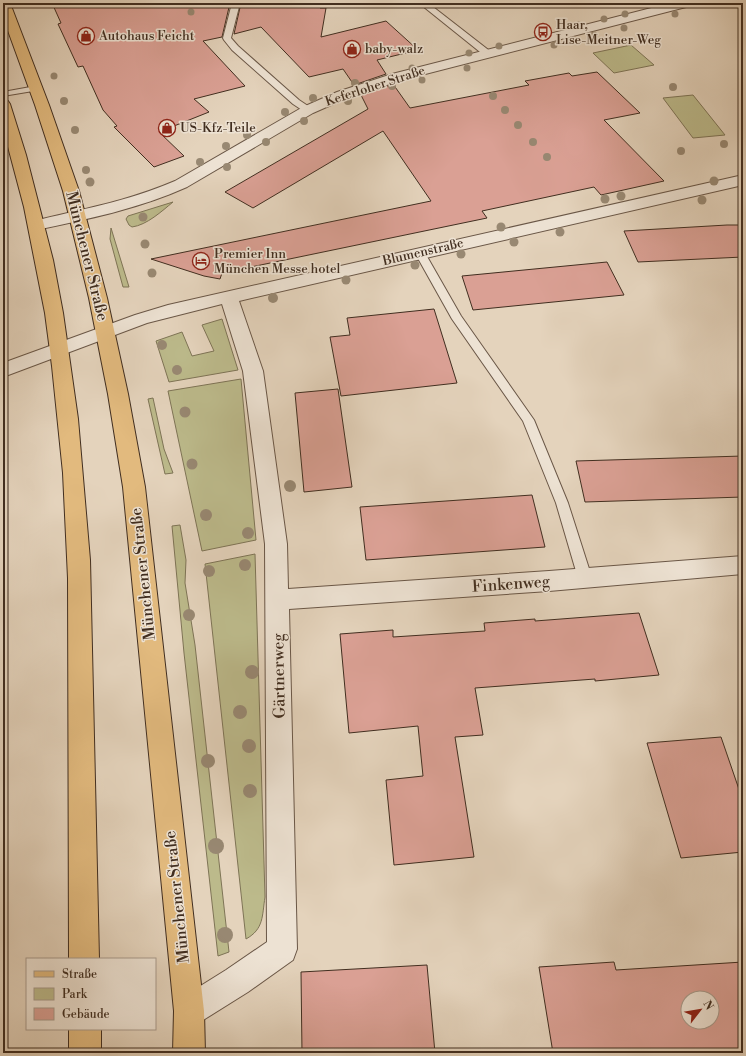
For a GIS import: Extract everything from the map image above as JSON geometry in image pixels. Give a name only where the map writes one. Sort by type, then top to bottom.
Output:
[{"type":"main road","name":"Münchener Straße","points":[[4,3],[63,164],[78,217],[118,394],[134,487],[189,1010],[189,1053]]},
{"type":"main road","points":[[4,109],[31,198],[53,307],[68,418],[78,528],[84,958]]},
{"type":"main road","points":[[85,1030],[85,1053]]},
{"type":"street","name":"Keferloher Straße","points":[[36,225],[110,210],[167,190],[308,110],[342,95],[397,77],[686,3]]},
{"type":"street","name":"Blumenstraße","points":[[3,370],[105,332],[162,313],[743,180]]},
{"type":"street","name":"Gärtnerweg","points":[[189,1010],[237,981],[282,949],[282,837],[276,544],[253,371],[229,297]]},
{"type":"street","name":"Finkenweg","points":[[278,600],[743,565]]},
{"type":"lane","points":[[236,3],[227,38],[235,48],[296,102],[308,110]]},
{"type":"lane","points":[[422,3],[488,54]]},
{"type":"lane","points":[[3,94],[36,88]]},
{"type":"lane","points":[[420,253],[456,317],[528,420],[562,503],[585,578]]},
{"type":"green space","points":[[631,45],[654,65],[614,73],[593,53]]},
{"type":"green space","points":[[693,95],[725,135],[693,138],[663,98]]},
{"type":"green space","points":[[173,202],[154,217],[138,226],[132,227],[126,219],[128,216]]},
{"type":"green space","points":[[111,228],[129,287],[123,287],[110,239]]},
{"type":"green space","points":[[222,319],[238,370],[169,382],[156,341],[182,332],[192,356],[214,351],[202,325]]},
{"type":"green space","points":[[241,379],[256,540],[202,551],[168,391]]},
{"type":"green space","points":[[153,398],[164,449],[173,473],[165,474],[148,399]]},
{"type":"green space","points":[[180,525],[186,560],[185,583],[195,645],[229,952],[218,956],[184,653],[172,526]]},
{"type":"green space","points":[[255,554],[265,897],[259,926],[252,935],[246,939],[205,564]]},
{"type":"building","points":[[52,3],[230,3],[222,37],[203,41],[245,86],[194,99],[209,112],[159,132],[184,156],[154,167],[114,127],[117,126],[103,110],[83,66],[78,67],[58,24],[61,23]]},
{"type":"building","points":[[241,3],[321,3],[320,8],[326,8],[321,37],[386,21],[418,50],[377,60],[386,74],[354,85],[343,69],[309,77],[261,27],[234,34]]},
{"type":"building","points":[[597,72],[640,113],[604,120],[664,181],[601,195],[594,187],[482,211],[487,218],[222,273],[220,279],[204,276],[151,259],[431,201],[383,131],[253,208],[225,192],[368,109],[361,95],[393,84],[410,108],[529,85],[525,81],[569,73],[572,76]]},
{"type":"building","points":[[743,225],[743,257],[638,262],[624,231]]},
{"type":"building","points":[[607,262],[624,295],[473,310],[462,276]]},
{"type":"building","points":[[434,309],[457,383],[341,396],[330,337],[350,335],[347,318]]},
{"type":"building","points":[[338,389],[352,487],[304,492],[295,393]]},
{"type":"building","points":[[743,456],[743,497],[585,502],[576,461]]},
{"type":"building","points":[[532,495],[545,547],[366,560],[360,507]]},
{"type":"building","points":[[639,613],[659,675],[595,681],[595,679],[475,688],[483,735],[455,737],[474,857],[394,865],[386,780],[423,776],[418,726],[349,733],[340,634],[393,630],[393,637],[485,631],[484,623],[535,619],[535,621]]},
{"type":"building","points":[[721,737],[743,801],[743,852],[681,858],[647,743]]},
{"type":"building","points":[[614,962],[616,970],[743,962],[743,1050],[698,1053],[553,1053],[539,967]]},
{"type":"building","points":[[427,965],[435,1053],[302,1053],[301,972]]},
{"type":"place","name":"Haar, Lise-Meitner-Weg","points":[[543,32]]},
{"type":"place","name":"Autohaus Feicht","points":[[86,36]]},
{"type":"place","name":"baby-walz","points":[[352,49]]},
{"type":"place","name":"US-Kfz-Teile","points":[[167,128]]},
{"type":"place","name":"Premier Inn München Messe hotel","points":[[201,261]]}]
